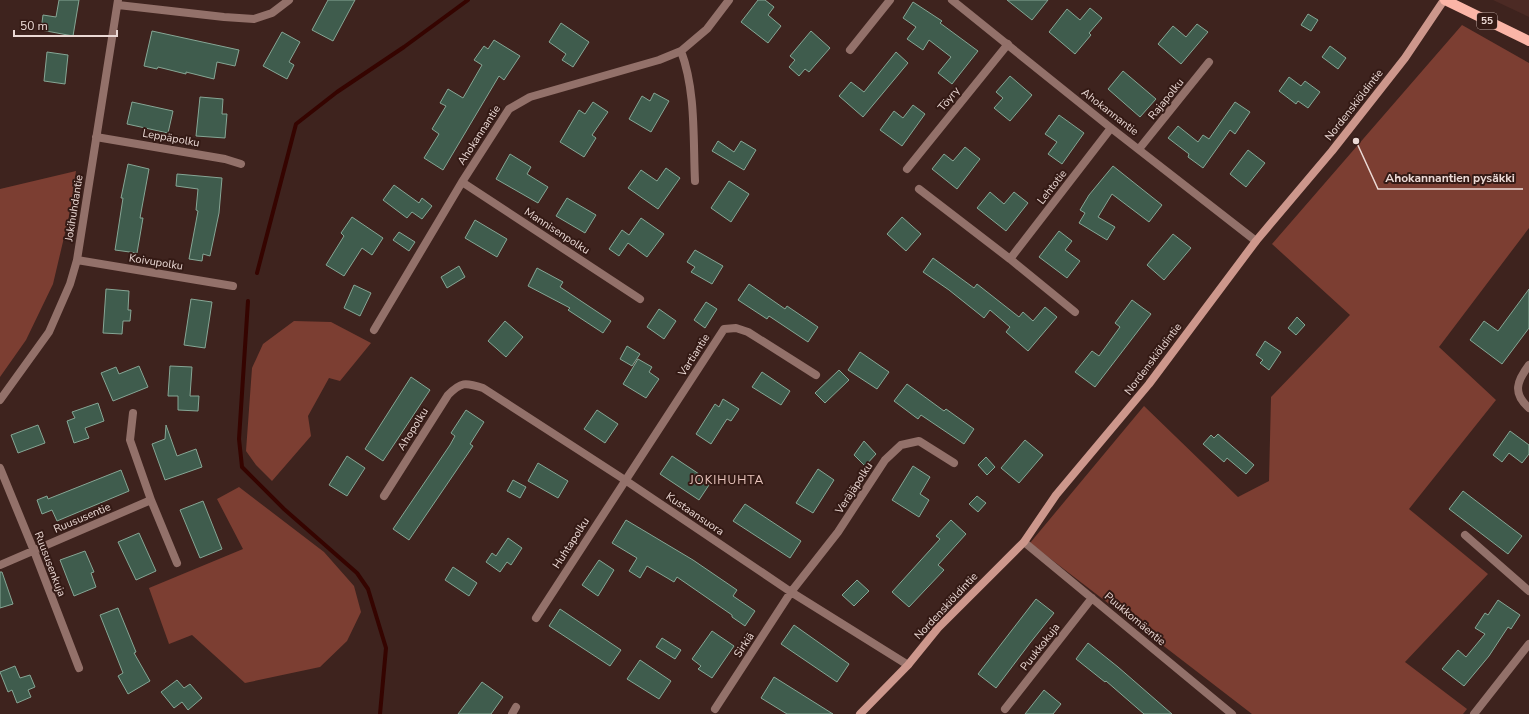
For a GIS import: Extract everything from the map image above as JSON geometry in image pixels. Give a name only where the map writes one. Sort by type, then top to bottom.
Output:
[{"type":"main road","name":"55","points":[[1445,0],[1529,42]]},
{"type":"main road","name":"Nordenskiöldintie","points":[[860,714],[908,665],[938,628],[1024,542],[1056,495],[1149,384],[1256,241],[1332,151],[1396,69],[1445,0]]},
{"type":"street","points":[[118,2],[224,17],[254,19],[272,13],[289,0]]},
{"type":"street","name":"Ahokannantie","points":[[374,330],[462,182],[509,109],[530,97],[659,60],[681,51],[707,30],[729,0]]},
{"type":"street","points":[[850,50],[890,0]]},
{"type":"street","name":"Ahokannantie","points":[[952,0],[1256,241]]},
{"type":"street","name":"Jokihuhdantie","points":[[0,400],[49,332],[70,284],[77,260],[118,2]]},
{"type":"street","name":"Töyry","points":[[907,168],[1008,44]]},
{"type":"street","points":[[681,51],[690,86],[695,181]]},
{"type":"street","name":"Rajapolku","points":[[1139,149],[1209,62]]},
{"type":"street","name":"Lehtotie","points":[[1010,259],[1112,128]]},
{"type":"street","name":"Leppäpolku","points":[[96,137],[225,159],[241,164]]},
{"type":"street","name":"Mannisenpolku","points":[[462,182],[640,299]]},
{"type":"street","points":[[919,189],[1010,259],[1075,312]]},
{"type":"street","name":"Koivupolku","points":[[77,260],[232,286]]},
{"type":"street","name":"Vartiantie","points":[[625,480],[724,330],[736,328],[748,332],[816,375]]},
{"type":"street","points":[[1529,366],[1520,377],[1518,388],[1521,401],[1529,408]]},
{"type":"street","name":"Kustaansuora","points":[[469,384],[483,388],[625,480],[792,592],[908,665]]},
{"type":"street","name":"Ahopolku","points":[[384,496],[448,395],[457,386],[469,384]]},
{"type":"street","points":[[133,413],[130,440],[151,500],[177,563]]},
{"type":"street","name":"Veräjäpolku","points":[[792,592],[838,532],[885,460],[901,445],[919,441],[954,463]]},
{"type":"street","name":"Ruususenkuja","points":[[0,468],[34,550],[79,668]]},
{"type":"street","name":"Huhtapolku","points":[[536,618],[625,480]]},
{"type":"street","name":"Ruususentie","points":[[0,565],[151,500]]},
{"type":"street","points":[[1465,535],[1529,590]]},
{"type":"street","name":"Puukkomäentie","points":[[1024,542],[1232,714]]},
{"type":"street","name":"Sirkiä","points":[[715,709],[792,592]]},
{"type":"street","name":"Puukkokuja","points":[[1005,709],[1092,598]]},
{"type":"street","points":[[1474,714],[1529,644]]},
{"type":"shaded area","points":[[1493,0],[1529,0],[1529,17]]},
{"type":"shaded area","points":[[1462,25],[1529,63],[1529,228],[1439,347],[1496,400],[1409,509],[1488,574],[1405,662],[1467,709],[1463,714],[1252,714],[1030,543],[1144,406],[1238,497],[1269,481],[1271,397],[1350,315],[1272,244]]},
{"type":"shaded area","points":[[76,171],[70,212],[53,284],[26,340],[0,377],[0,189]]},
{"type":"shaded area","points":[[294,321],[331,322],[371,343],[340,381],[329,378],[308,416],[311,436],[272,481],[256,465],[246,451],[252,368],[263,344]]},
{"type":"shaded area","points":[[239,487],[324,552],[354,586],[361,612],[347,641],[320,667],[245,683],[192,635],[169,644],[149,588],[243,549],[217,499]]},
{"type":"building","points":[[59,0],[79,0],[73,36],[41,30],[43,15],[56,17]]},
{"type":"building","points":[[328,0],[355,0],[333,41],[312,30]]},
{"type":"building","points":[[758,0],[765,0],[774,7],[768,15],[781,26],[768,43],[741,22]]},
{"type":"building","points":[[1007,0],[1048,0],[1032,20]]},
{"type":"building","points":[[913,2],[942,21],[940,23],[978,51],[952,84],[938,73],[951,57],[929,40],[923,50],[907,39],[916,27],[903,18]]},
{"type":"building","points":[[1090,8],[1102,18],[1089,33],[1091,35],[1075,54],[1049,32],[1067,9],[1080,20]]},
{"type":"building","points":[[1308,14],[1318,20],[1311,31],[1301,25]]},
{"type":"building","points":[[561,23],[589,42],[573,67],[562,60],[566,54],[549,42]]},
{"type":"building","points":[[1197,24],[1208,32],[1181,64],[1158,44],[1173,26],[1186,37]]},
{"type":"building","points":[[152,31],[239,50],[235,66],[217,62],[214,79],[186,72],[186,74],[158,67],[157,69],[144,66]]},
{"type":"building","points":[[811,31],[830,48],[809,72],[805,69],[799,76],[789,67],[795,60],[790,56]]},
{"type":"building","points":[[282,32],[300,42],[289,62],[294,65],[287,79],[263,66]]},
{"type":"building","points":[[494,40],[520,56],[504,80],[499,76],[443,170],[424,158],[439,134],[432,129],[446,106],[440,103],[448,89],[463,98],[482,65],[474,60],[484,46],[488,49]]},
{"type":"building","points":[[1330,46],[1346,58],[1338,69],[1322,57]]},
{"type":"building","points":[[47,52],[68,55],[65,84],[44,81]]},
{"type":"building","points":[[896,52],[908,63],[863,117],[839,96],[851,82],[864,92]]},
{"type":"building","points":[[1123,71],[1156,99],[1140,117],[1108,89]]},
{"type":"building","points":[[1010,76],[1032,95],[1010,121],[994,108],[1003,98],[996,92]]},
{"type":"building","points":[[1289,77],[1301,86],[1305,81],[1320,92],[1308,108],[1298,101],[1296,104],[1279,91]]},
{"type":"building","points":[[654,93],[669,101],[651,132],[629,119],[642,96],[650,101]]},
{"type":"building","points":[[200,97],[223,99],[222,114],[227,114],[225,138],[196,136]]},
{"type":"building","points":[[132,102],[173,111],[168,133],[127,124]]},
{"type":"building","points":[[593,102],[608,112],[592,135],[596,138],[584,157],[560,142],[579,110],[585,114]]},
{"type":"building","points":[[1235,102],[1250,112],[1235,134],[1230,130],[1203,168],[1188,157],[1189,154],[1168,138],[1178,126],[1198,142],[1203,135],[1209,139]]},
{"type":"building","points":[[913,105],[925,114],[902,146],[880,130],[894,111],[903,118]]},
{"type":"building","points":[[1059,115],[1084,133],[1062,164],[1048,154],[1057,142],[1045,134]]},
{"type":"building","points":[[718,141],[734,152],[741,141],[756,150],[744,170],[712,151]]},
{"type":"building","points":[[965,147],[980,159],[957,189],[932,169],[944,154],[953,161]]},
{"type":"building","points":[[1248,150],[1265,163],[1246,187],[1230,174]]},
{"type":"building","points":[[510,154],[531,167],[527,174],[548,187],[538,203],[496,179]]},
{"type":"building","points":[[128,164],[149,169],[140,218],[143,218],[137,253],[115,250],[123,198],[121,198]]},
{"type":"building","points":[[1113,166],[1162,205],[1149,222],[1112,194],[1098,217],[1115,227],[1107,240],[1079,223],[1085,213],[1080,210],[1089,195]]},
{"type":"building","points":[[666,168],[680,178],[658,209],[628,188],[641,170],[657,181]]},
{"type":"building","points":[[177,174],[222,178],[219,213],[210,256],[203,254],[202,261],[189,259],[198,211],[196,210],[198,189],[176,186]]},
{"type":"building","points":[[729,181],[749,194],[731,222],[711,208]]},
{"type":"building","points":[[394,185],[419,203],[422,198],[432,206],[422,219],[412,212],[407,218],[383,200]]},
{"type":"building","points":[[990,192],[1004,204],[1014,192],[1028,203],[1006,231],[977,208]]},
{"type":"building","points":[[567,198],[596,215],[585,233],[556,216]]},
{"type":"building","points":[[352,217],[383,238],[372,255],[362,248],[344,276],[326,265],[344,236],[341,233]]},
{"type":"building","points":[[902,217],[921,234],[906,251],[887,234]]},
{"type":"building","points":[[641,218],[664,234],[647,257],[628,243],[619,256],[609,249],[622,230],[629,235]]},
{"type":"building","points":[[475,220],[507,239],[497,257],[465,238]]},
{"type":"building","points":[[1059,231],[1072,241],[1065,250],[1080,261],[1067,278],[1039,257]]},
{"type":"building","points":[[399,232],[415,242],[409,251],[393,240]]},
{"type":"building","points":[[1173,234],[1191,248],[1164,280],[1147,265]]},
{"type":"building","points":[[695,250],[723,266],[712,284],[691,272],[695,267],[687,262]]},
{"type":"building","points":[[933,258],[974,288],[977,284],[1019,317],[1023,312],[1033,321],[1045,307],[1057,317],[1028,351],[1006,332],[1010,327],[990,310],[984,318],[949,290],[923,272]]},
{"type":"building","points":[[459,266],[465,277],[447,288],[441,277]]},
{"type":"building","points":[[537,268],[563,282],[560,287],[611,321],[603,333],[568,310],[570,308],[528,286]]},
{"type":"building","points":[[749,284],[785,309],[787,306],[818,327],[808,342],[769,316],[767,319],[738,300]]},
{"type":"building","points":[[354,285],[371,293],[360,316],[344,308]]},
{"type":"building","points":[[106,289],[129,291],[128,310],[131,310],[130,321],[123,321],[122,334],[103,333]]},
{"type":"building","points":[[1529,289],[1529,328],[1502,364],[1470,340],[1484,321],[1498,331]]},
{"type":"building","points":[[191,299],[212,302],[205,348],[184,345]]},
{"type":"building","points":[[1132,300],[1151,314],[1095,387],[1075,372],[1092,351],[1099,356],[1120,327],[1115,323]]},
{"type":"building","points":[[706,302],[717,309],[705,328],[694,320]]},
{"type":"building","points":[[659,309],[676,321],[664,339],[647,327]]},
{"type":"building","points":[[1297,317],[1305,325],[1296,335],[1288,328]]},
{"type":"building","points":[[505,321],[523,337],[506,357],[488,341]]},
{"type":"building","points":[[1265,341],[1281,352],[1269,370],[1260,363],[1263,360],[1256,355]]},
{"type":"building","points":[[627,346],[640,354],[632,366],[620,359]]},
{"type":"building","points":[[860,352],[889,372],[877,389],[848,370]]},
{"type":"building","points":[[638,359],[652,367],[649,372],[659,379],[646,398],[623,384]]},
{"type":"building","points":[[139,366],[148,387],[113,401],[101,373],[116,367],[119,374]]},
{"type":"building","points":[[170,366],[192,367],[190,396],[199,396],[198,411],[178,410],[178,396],[168,396]]},
{"type":"building","points":[[839,370],[849,380],[825,403],[815,393]]},
{"type":"building","points":[[762,372],[790,391],[781,405],[752,387]]},
{"type":"building","points":[[411,377],[430,390],[383,461],[365,449]]},
{"type":"building","points":[[907,384],[944,411],[946,409],[974,429],[964,444],[921,415],[918,419],[894,401]]},
{"type":"building","points":[[723,399],[739,409],[731,421],[727,419],[711,444],[696,434],[715,404],[719,407]]},
{"type":"building","points":[[98,403],[104,421],[85,428],[89,438],[74,443],[67,421],[75,418],[72,412]]},
{"type":"building","points":[[466,410],[484,422],[470,444],[473,446],[409,540],[393,529],[450,445],[455,436],[451,433]]},
{"type":"building","points":[[597,410],[618,424],[605,443],[584,429]]},
{"type":"building","points":[[38,425],[45,443],[18,453],[11,435]]},
{"type":"building","points":[[166,425],[177,456],[196,449],[202,467],[165,480],[152,444],[165,439]]},
{"type":"building","points":[[1510,431],[1529,445],[1529,454],[1522,463],[1509,453],[1502,462],[1493,455]]},
{"type":"building","points":[[1218,434],[1254,465],[1246,474],[1227,458],[1224,462],[1203,444],[1211,435],[1214,438]]},
{"type":"building","points":[[1025,440],[1043,455],[1019,483],[1001,468]]},
{"type":"building","points":[[864,441],[876,454],[865,466],[854,455]]},
{"type":"building","points":[[347,456],[365,468],[347,496],[329,485]]},
{"type":"building","points":[[672,456],[711,482],[699,500],[660,474]]},
{"type":"building","points":[[986,457],[995,467],[987,475],[978,465]]},
{"type":"building","points":[[538,463],[568,481],[558,498],[528,481]]},
{"type":"building","points":[[913,466],[930,477],[920,494],[929,500],[919,517],[892,500]]},
{"type":"building","points":[[818,469],[834,480],[813,513],[796,503]]},
{"type":"building","points":[[121,470],[129,491],[57,521],[52,510],[42,514],[37,500],[47,496],[48,499]]},
{"type":"building","points":[[513,480],[526,487],[520,498],[507,491]]},
{"type":"building","points":[[1463,491],[1522,536],[1508,554],[1449,509]]},
{"type":"building","points":[[977,496],[986,503],[978,512],[969,504]]},
{"type":"building","points":[[203,501],[222,549],[200,558],[180,510]]},
{"type":"building","points":[[745,504],[801,541],[790,558],[733,521]]},
{"type":"building","points":[[626,520],[693,560],[737,590],[733,596],[755,611],[745,626],[732,617],[732,615],[677,577],[674,582],[647,566],[640,578],[629,571],[637,558],[612,543]]},
{"type":"building","points":[[951,520],[966,534],[938,565],[944,570],[909,607],[892,592],[940,539],[936,536]]},
{"type":"building","points":[[139,533],[156,571],[136,580],[118,542]]},
{"type":"building","points":[[508,538],[522,548],[511,565],[507,562],[500,572],[486,562],[492,553],[496,556]]},
{"type":"building","points":[[85,551],[94,572],[91,573],[96,587],[74,596],[60,560]]},
{"type":"building","points":[[599,560],[614,570],[598,596],[582,585]]},
{"type":"building","points":[[453,567],[477,583],[469,596],[445,580]]},
{"type":"building","points":[[0,572],[2,572],[13,604],[0,608]]},
{"type":"building","points":[[857,580],[869,591],[854,606],[842,595]]},
{"type":"building","points":[[1036,599],[1054,613],[996,688],[978,674]]},
{"type":"building","points":[[1498,600],[1520,615],[1511,629],[1508,627],[1489,656],[1464,686],[1442,669],[1458,650],[1466,657],[1485,634],[1475,628],[1485,613],[1488,615]]},
{"type":"building","points":[[118,608],[136,652],[134,653],[150,681],[128,694],[118,676],[123,673],[100,615]]},
{"type":"building","points":[[560,609],[621,650],[610,666],[549,626]]},
{"type":"building","points":[[794,625],[849,664],[837,682],[781,644]]},
{"type":"building","points":[[712,631],[734,646],[712,678],[698,669],[701,666],[692,659]]},
{"type":"building","points":[[662,638],[681,650],[675,659],[656,647]]},
{"type":"building","points":[[1088,643],[1172,714],[1144,714],[1106,681],[1105,682],[1076,659]]},
{"type":"building","points":[[640,660],[671,681],[659,699],[627,679]]},
{"type":"building","points":[[15,666],[20,678],[30,675],[35,687],[28,690],[31,697],[17,703],[12,690],[8,692],[0,672]]},
{"type":"building","points":[[774,677],[833,714],[787,714],[761,698]]},
{"type":"building","points":[[177,680],[184,688],[190,684],[202,698],[188,710],[182,702],[174,708],[161,692]]},
{"type":"building","points":[[482,682],[503,697],[491,714],[458,714]]},
{"type":"building","points":[[1044,690],[1061,704],[1053,714],[1025,714]]},
{"type":"waterway","points":[[257,273],[296,124],[337,92],[404,47],[468,0]]},
{"type":"waterway","points":[[248,301],[239,439],[242,467],[284,509],[357,573],[368,589],[386,648],[380,714]]},
{"type":"place","name":"Ahokannantien pysäkki","points":[[1356,141]]},
{"type":"district","name":"JOKIHUHTA","points":[[727,480]]}]
